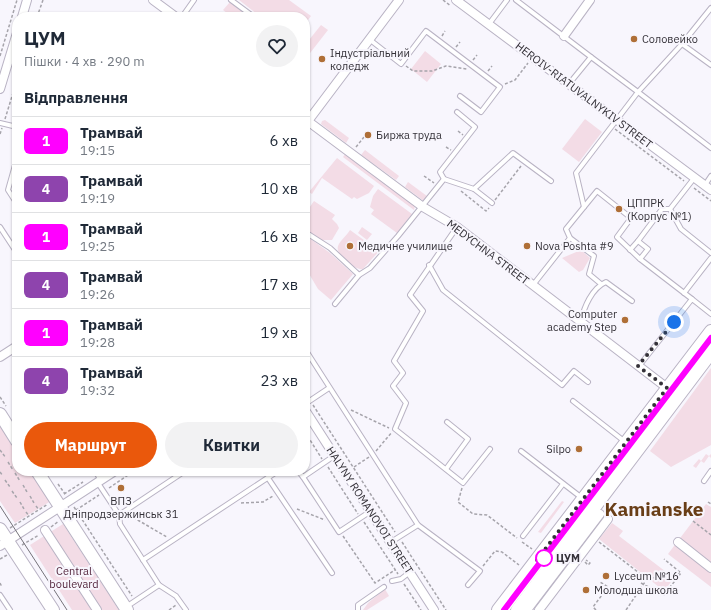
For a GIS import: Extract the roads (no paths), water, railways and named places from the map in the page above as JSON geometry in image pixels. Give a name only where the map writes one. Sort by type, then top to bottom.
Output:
[{"type":"main road","points":[[498,610],[667,388],[709,339]]},
{"type":"main road","points":[[517,610],[711,353]]},
{"type":"main road","points":[[0,414],[12,433]]},
{"type":"main road","points":[[41,476],[65,504],[129,606]]},
{"type":"main road","points":[[0,529],[4,543],[53,610]]},
{"type":"street","points":[[23,12],[27,0]]},
{"type":"street","points":[[310,117],[399,0]]},
{"type":"street","name":"HEROIV-RIATUVALNYKIV STREET","points":[[456,0],[708,187]]},
{"type":"street","points":[[157,1],[170,12]]},
{"type":"street","points":[[564,36],[586,1]]},
{"type":"street","points":[[0,89],[12,49]]},
{"type":"street","name":"MEDYCHNA STREET","points":[[310,125],[351,153],[423,207],[457,227],[679,397]]},
{"type":"street","points":[[0,357],[12,349]]},
{"type":"street","name":"HALYNY ROMANOVOI STREET","points":[[310,418],[434,610]]},
{"type":"street","points":[[4,543],[108,476]]},
{"type":"street","points":[[527,610],[600,514]]},
{"type":"street","points":[[539,610],[608,519]]},
{"type":"street","points":[[45,530],[97,610]]},
{"type":"street","points":[[678,542],[711,568]]},
{"type":"lane","points":[[186,12],[194,0]]},
{"type":"lane","points":[[231,0],[247,12]]},
{"type":"lane","points":[[489,24],[507,0]]},
{"type":"lane","points":[[516,0],[711,148]]},
{"type":"lane","points":[[584,207],[576,173],[638,92],[682,44],[711,8]]},
{"type":"lane","points":[[369,39],[401,64],[426,30],[500,86],[481,112],[460,96]]},
{"type":"lane","points":[[682,44],[711,65]]},
{"type":"lane","points":[[573,79],[590,56]]},
{"type":"lane","points":[[456,112],[475,127],[440,172],[444,179],[474,189],[492,203]]},
{"type":"lane","points":[[2,123],[12,126]]},
{"type":"lane","points":[[474,189],[513,153],[551,181]]},
{"type":"lane","points":[[12,176],[8,190],[12,196]]},
{"type":"lane","points":[[708,187],[711,176]]},
{"type":"lane","points":[[670,209],[695,177]]},
{"type":"lane","points":[[336,304],[359,275],[370,268],[423,207],[444,179]]},
{"type":"lane","points":[[601,284],[590,274],[594,256],[570,238],[566,229],[597,191],[631,218],[618,237],[630,250],[711,314]]},
{"type":"lane","points":[[630,250],[662,209],[670,209]]},
{"type":"lane","points":[[670,209],[681,229],[711,253]]},
{"type":"lane","points":[[0,227],[12,245]]},
{"type":"lane","points":[[457,227],[429,265],[410,295],[423,311],[394,360],[403,373],[393,386],[406,403],[395,429],[463,483],[490,449]]},
{"type":"lane","points":[[310,235],[330,248],[359,275]]},
{"type":"lane","points":[[533,286],[570,238]]},
{"type":"lane","points":[[638,241],[648,249],[640,259]]},
{"type":"lane","points":[[684,293],[711,258]]},
{"type":"lane","points":[[429,265],[443,290],[562,385],[574,371],[588,382]]},
{"type":"lane","points":[[581,322],[584,306],[601,284],[606,282],[632,301]]},
{"type":"lane","points":[[638,366],[692,299]]},
{"type":"lane","points":[[310,357],[418,525],[480,571],[468,585]]},
{"type":"lane","points":[[310,401],[329,388]]},
{"type":"lane","points":[[573,401],[626,442]]},
{"type":"lane","points":[[446,469],[468,439],[447,422]]},
{"type":"lane","points":[[521,450],[583,500]]},
{"type":"lane","points":[[310,472],[335,456]]},
{"type":"lane","points":[[704,481],[711,471]]},
{"type":"lane","points":[[99,476],[98,483],[119,515],[120,524],[159,585],[176,596],[186,610]]},
{"type":"lane","points":[[119,515],[178,476]]},
{"type":"lane","points":[[143,560],[271,476]]},
{"type":"lane","points":[[303,477],[339,532],[371,512]]},
{"type":"lane","points":[[268,478],[332,573]]},
{"type":"lane","points":[[523,536],[563,484]]},
{"type":"lane","points":[[391,542],[418,525]]},
{"type":"lane","points":[[392,581],[400,579],[410,572]]},
{"type":"lane","points":[[129,606],[159,585]]},
{"type":"lane","points":[[358,610],[358,605],[384,587]]},
{"type":"lane","points":[[0,595],[10,610]]},
{"type":"tram line","points":[[504,610],[711,338]]},
{"type":"tram line","name":"1","points":[[504,610],[598,489],[711,338]]},
{"type":"tram line","points":[[0,506],[67,610]]},
{"type":"place","name":"Соловейко","points":[[634,39]]},
{"type":"place","name":"Індустріальний коледж","points":[[322,59]]},
{"type":"place","name":"Биржа труда","points":[[368,135]]},
{"type":"place","name":"ЦППРК (Корпус №1)","points":[[619,209]]},
{"type":"place","name":"Медичне училище","points":[[350,246]]},
{"type":"place","name":"Nova Poshta #9","points":[[527,246]]},
{"type":"place","name":"Computer academy Step","points":[[625,320]]},
{"type":"place","name":"Silpo","points":[[579,449]]},
{"type":"place","name":"ВПЗ Дніпродзержинськ 31","points":[[121,488]]},
{"type":"place","name":"ЦУМ","points":[[544,558]]},
{"type":"place","name":"Lyceum №16","points":[[606,576]]},
{"type":"place","name":"Молодша школа","points":[[586,590]]},
{"type":"district","name":"Kamianske","points":[[654,509]]},
{"type":"park label","name":"Central boulevard","points":[[74,577]]}]
